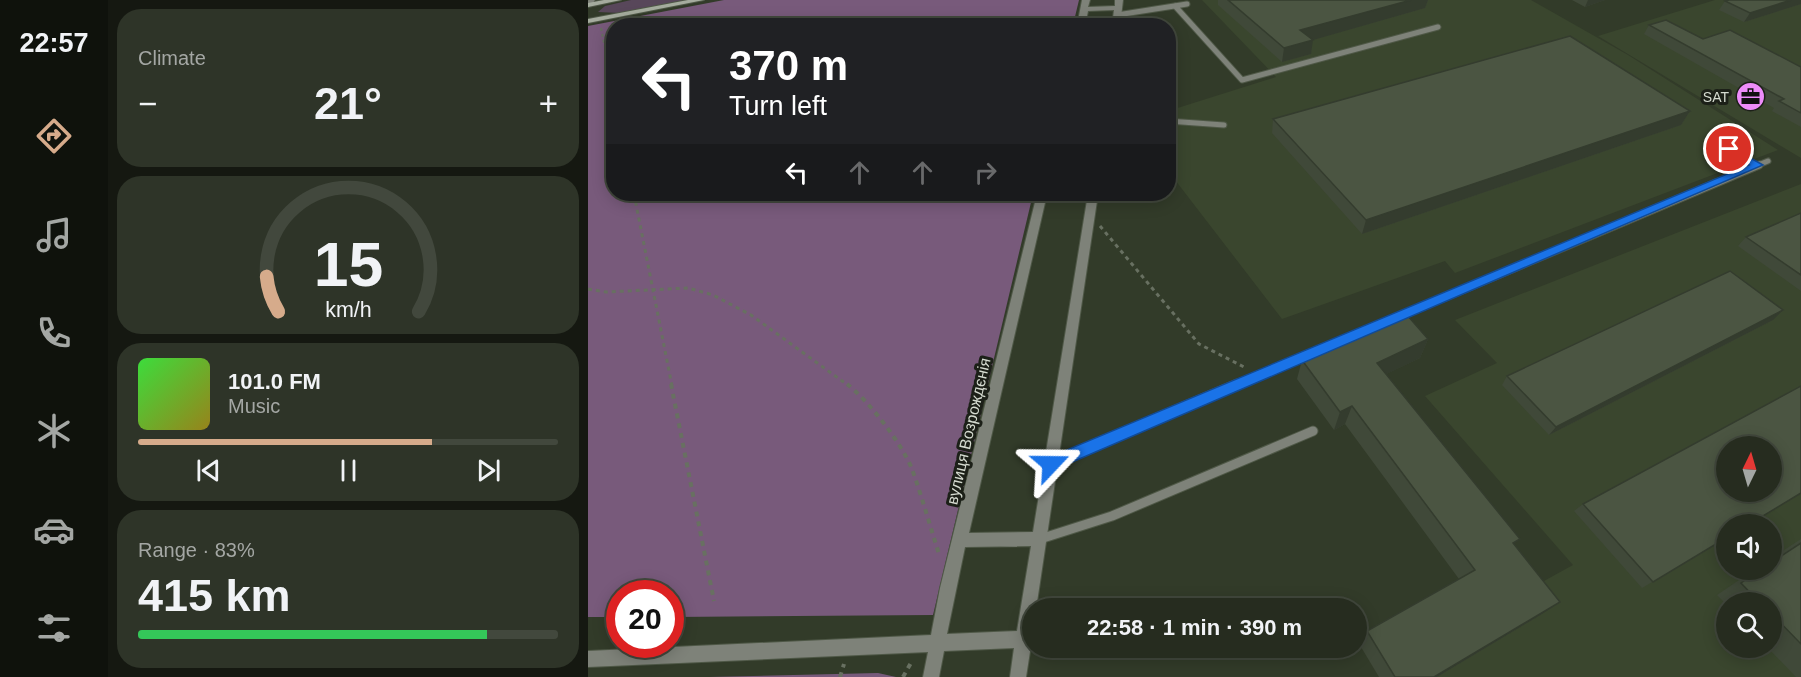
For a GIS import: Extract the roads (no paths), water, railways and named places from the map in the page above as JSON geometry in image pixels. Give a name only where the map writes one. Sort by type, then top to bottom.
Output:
[{"type":"main road","points":[[588,4],[617,0]]},
{"type":"main road","points":[[588,21],[700,0]]},
{"type":"street","points":[[1085,4],[1118,8]]},
{"type":"street","name":"вулиця Возрождєнія","points":[[931,677],[960,540],[1040,201]]},
{"type":"street","points":[[1030,598],[1092,201]]},
{"type":"street","points":[[960,540],[1040,539]]},
{"type":"street","points":[[588,659],[1022,639]]},
{"type":"street","points":[[1018,677],[1022,647]]},
{"type":"lane","points":[[588,4],[592,0]]},
{"type":"lane","points":[[1118,8],[1187,4]]},
{"type":"lane","points":[[1176,6],[1242,80],[1438,27]]},
{"type":"lane","points":[[1176,122],[1224,125]]},
{"type":"lane","points":[[1729,149],[1757,165]]},
{"type":"lane","points":[[1051,464],[1768,161]]},
{"type":"lane","points":[[1040,539],[1112,516],[1313,431]]},
{"type":"place","name":"SAT","points":[[1750,97]]}]
